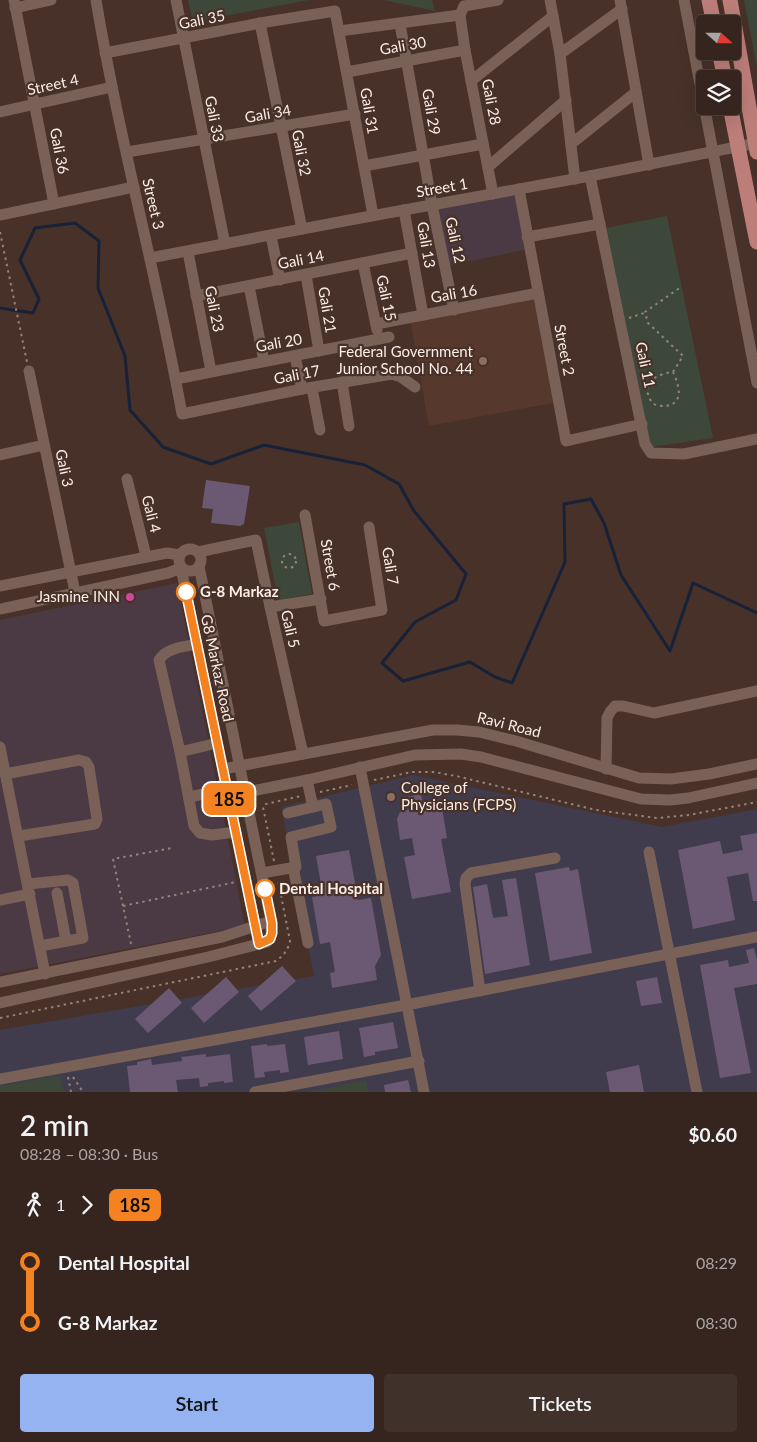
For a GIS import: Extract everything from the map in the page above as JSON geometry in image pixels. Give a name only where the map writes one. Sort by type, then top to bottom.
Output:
[{"type":"main road","points":[[709,0],[712,15]]},
{"type":"main road","points":[[730,0],[752,99],[756,146]]},
{"type":"main road","points":[[732,115],[757,242]]},
{"type":"street","points":[[15,4],[51,0]]},
{"type":"street","name":"Street 3","points":[[96,0],[112,88],[182,414]]},
{"type":"street","name":"Gali 33","points":[[176,0],[224,244]]},
{"type":"street","points":[[339,31],[460,15],[464,6],[498,0]]},
{"type":"street","points":[[550,0],[560,54],[575,179]]},
{"type":"street","points":[[684,0],[757,383]]},
{"type":"street","name":"Gali 36","points":[[15,4],[54,204]]},
{"type":"street","points":[[560,54],[621,4],[650,165]]},
{"type":"street","name":"Gali 35","points":[[105,53],[260,23],[335,12]]},
{"type":"street","name":"Gali 31","points":[[335,12],[373,215]]},
{"type":"street","name":"Gali 28","points":[[460,15],[493,194]]},
{"type":"street","points":[[471,81],[553,16]]},
{"type":"street","name":"Gali 32","points":[[260,23],[302,229]]},
{"type":"street","name":"Gali 29","points":[[400,24],[432,205]]},
{"type":"street","name":"Gali 30","points":[[347,72],[465,50]]},
{"type":"street","name":"Street 4","points":[[0,112],[112,88]]},
{"type":"street","points":[[571,144],[636,92]]},
{"type":"street","points":[[488,167],[566,100]]},
{"type":"street","name":"Gali 34","points":[[127,152],[355,114]]},
{"type":"street","points":[[364,166],[484,144]]},
{"type":"street","name":"Street 1","points":[[150,258],[650,165],[738,146],[756,146]]},
{"type":"street","name":"Gali 11","points":[[590,176],[645,444],[651,453],[684,454],[757,440]]},
{"type":"street","points":[[0,215],[134,187]]},
{"type":"street","name":"Street 2","points":[[519,189],[566,440],[642,424]]},
{"type":"street","name":"Gali 12","points":[[432,205],[454,310]]},
{"type":"street","name":"Gali 13","points":[[404,210],[423,315]]},
{"type":"street","points":[[528,237],[600,224]]},
{"type":"street","points":[[271,236],[280,280]]},
{"type":"street","name":"Gali 23","points":[[188,252],[211,371]]},
{"type":"street","name":"Gali 14","points":[[196,296],[412,253]]},
{"type":"street","name":"Gali 15","points":[[363,263],[376,324],[384,338]]},
{"type":"street","name":"Gali 21","points":[[306,275],[319,350]]},
{"type":"street","points":[[249,286],[264,361]]},
{"type":"street","name":"Gali 16","points":[[376,324],[538,294]]},
{"type":"street","name":"Gali 20","points":[[176,379],[384,338]]},
{"type":"street","points":[[295,356],[320,430]]},
{"type":"street","name":"Gali 3","points":[[29,370],[76,592]]},
{"type":"street","name":"Gali 17","points":[[182,414],[307,388],[392,374],[401,377],[415,387]]},
{"type":"street","points":[[342,382],[349,426]]},
{"type":"street","points":[[0,455],[44,445]]},
{"type":"street","name":"Gali 4","points":[[127,480],[146,556]]},
{"type":"street","name":"Street 6","points":[[305,515],[324,621]]},
{"type":"street","name":"Gali 7","points":[[324,621],[382,610],[369,527]]},
{"type":"street","name":"Gali 5","points":[[198,552],[256,540],[303,754]]},
{"type":"street","points":[[191,549],[198,552],[201,559],[199,566],[190,572],[181,568],[178,561],[180,555],[191,549]]},
{"type":"street","points":[[0,586],[146,556],[171,552],[180,555]]},
{"type":"street","name":"G8 Markaz Road","points":[[181,568],[259,944],[270,939],[271,921],[199,566]]},
{"type":"street","points":[[0,609],[168,573],[181,568]]},
{"type":"street","points":[[270,607],[320,599]]},
{"type":"street","points":[[197,644],[170,650],[162,654],[159,660],[180,752],[194,826],[200,833],[212,835],[236,832]]},
{"type":"street","points":[[606,769],[607,718],[615,706],[654,713],[757,691]]},
{"type":"street","name":"Ravi Road","points":[[222,769],[433,730],[479,732],[516,741],[639,778],[671,779],[709,774],[757,764]]},
{"type":"street","points":[[180,752],[217,743]]},
{"type":"street","points":[[0,747],[5,774],[5,794],[18,836],[45,974]]},
{"type":"street","points":[[189,796],[227,792],[245,793],[415,755],[461,754],[482,757],[620,795],[653,800],[688,798],[757,784]]},
{"type":"street","points":[[5,774],[79,760],[86,762],[89,767],[98,819],[95,824],[18,836]]},
{"type":"street","points":[[360,766],[424,1092]]},
{"type":"street","points":[[307,780],[313,807]]},
{"type":"street","points":[[288,813],[326,804],[331,827],[290,837],[296,867],[293,868],[308,944]]},
{"type":"street","points":[[648,852],[697,1092]]},
{"type":"street","points":[[480,991],[464,884],[466,878],[470,873],[555,858]]},
{"type":"street","points":[[262,874],[293,868]]},
{"type":"street","points":[[0,900],[29,889],[68,880],[73,883],[83,938],[40,946]]},
{"type":"street","points":[[57,893],[66,941]]},
{"type":"street","points":[[0,982],[98,964],[222,937],[271,921]]},
{"type":"street","points":[[0,1078],[406,1005],[757,937]]},
{"type":"street","points":[[0,1003],[208,958],[259,944]]},
{"type":"street","points":[[98,964],[101,981]]},
{"type":"street","points":[[255,1092],[281,1090],[419,1061]]},
{"type":"path","points":[[0,232],[29,370]]},
{"type":"path","points":[[620,321],[645,312],[681,287]]},
{"type":"path","points":[[645,312],[648,323],[683,356],[673,372],[658,376],[649,383],[646,390],[654,404],[668,406],[674,403],[679,396],[679,384],[673,372]]},
{"type":"path","points":[[288,554],[292,554],[296,557],[296,562],[292,567],[287,568],[283,565],[283,558],[288,554]]},
{"type":"path","points":[[0,1018],[276,961],[284,956],[290,941],[263,807],[266,804],[412,772],[433,772],[456,776],[596,810],[657,818],[688,815],[757,802]]},
{"type":"path","points":[[133,956],[113,859],[172,848]]},
{"type":"path","points":[[123,906],[246,880]]},
{"type":"path","points":[[66,1067],[71,1092]]},
{"type":"path","points":[[66,1067],[83,1092]]},
{"type":"shaded area","points":[[518,192],[529,249],[447,266],[435,206]]},
{"type":"shaded area","name":"Federal Government Junior School No. 44","points":[[537,297],[558,402],[429,426],[410,320]]},
{"type":"shaded area","name":"G-8 Markaz","points":[[177,583],[245,926],[0,974],[0,620]]},
{"type":"shaded area","points":[[413,775],[662,827],[757,809],[757,1092],[0,1092],[0,1030],[314,976],[281,807]]},
{"type":"green space","points":[[188,0],[309,0],[193,22]]},
{"type":"green space","points":[[384,0],[432,0],[435,11]]},
{"type":"green space","points":[[744,0],[757,0],[757,68]]},
{"type":"green space","points":[[667,216],[713,438],[651,447],[606,228]]},
{"type":"green space","points":[[299,522],[312,594],[278,600],[264,528]]},
{"type":"green space","points":[[60,1075],[64,1092],[0,1092],[0,1086]]},
{"type":"green space","points":[[366,1080],[368,1092],[308,1092]]},
{"type":"building","points":[[206,480],[250,486],[244,524],[240,526],[211,523],[213,509],[202,508]]},
{"type":"building","points":[[421,794],[423,805],[441,802],[447,838],[441,839],[451,892],[412,899],[404,857],[415,855],[412,838],[400,840],[397,819],[400,812],[410,809],[407,797]]},
{"type":"building","points":[[757,833],[757,901],[753,901],[748,873],[727,877],[735,920],[693,929],[678,850],[720,841],[723,854],[743,850],[740,836]]},
{"type":"building","points":[[349,850],[358,900],[371,898],[381,955],[375,966],[377,980],[332,988],[330,973],[335,972],[330,942],[320,944],[312,897],[323,895],[316,856]]},
{"type":"building","points":[[569,867],[570,871],[578,869],[592,953],[550,961],[535,873]]},
{"type":"building","points":[[516,878],[530,965],[485,974],[473,887],[487,884],[493,918],[508,916],[502,880]]},
{"type":"building","points":[[754,948],[757,960],[757,984],[734,988],[751,1073],[720,1078],[700,965],[728,960],[729,967],[749,963],[746,950]]},
{"type":"building","points":[[282,966],[296,981],[261,1011],[248,996]]},
{"type":"building","points":[[226,977],[239,992],[204,1023],[191,1008]]},
{"type":"building","points":[[657,977],[662,1003],[641,1006],[636,981]]},
{"type":"building","points":[[169,988],[182,1003],[148,1033],[135,1019]]},
{"type":"building","points":[[393,1022],[398,1048],[375,1052],[375,1055],[364,1057],[359,1028]]},
{"type":"building","points":[[339,1031],[343,1059],[308,1065],[304,1037]]},
{"type":"building","points":[[267,1044],[267,1046],[285,1044],[289,1072],[280,1073],[280,1070],[264,1072],[265,1077],[255,1078],[251,1046]]},
{"type":"building","points":[[206,1054],[206,1057],[230,1054],[233,1082],[208,1083],[208,1086],[200,1087],[199,1078],[176,1080],[178,1092],[130,1092],[127,1066],[137,1065],[137,1062],[151,1059],[152,1065],[182,1061],[181,1057]]},
{"type":"building","points":[[639,1065],[644,1092],[610,1092],[606,1072]]},
{"type":"building","points":[[408,1080],[411,1092],[385,1092],[384,1085]]},
{"type":"waterway","points":[[0,308],[33,313],[39,299],[20,260],[35,228],[75,223],[99,241],[98,288],[125,356],[130,410],[163,447],[211,464],[264,445],[365,465],[399,484],[414,511],[466,574],[456,600],[415,622],[382,663],[403,681],[470,662],[495,677],[512,683],[565,562],[564,504],[591,499],[604,523],[621,575],[670,651],[693,583],[757,613]]},
{"type":"bus line","name":"185","points":[[186,592],[259,944],[270,939],[272,930],[265,889]]},
{"type":"place","name":"Federal Government Junior School No. 44","points":[[483,361]]},
{"type":"place","name":"G-8 Markaz","points":[[186,592]]},
{"type":"place","name":"Jasmine INN","points":[[130,597]]},
{"type":"place","name":"College of Physicians (FCPS)","points":[[391,797]]},
{"type":"place","name":"Dental Hospital","points":[[265,889]]}]
